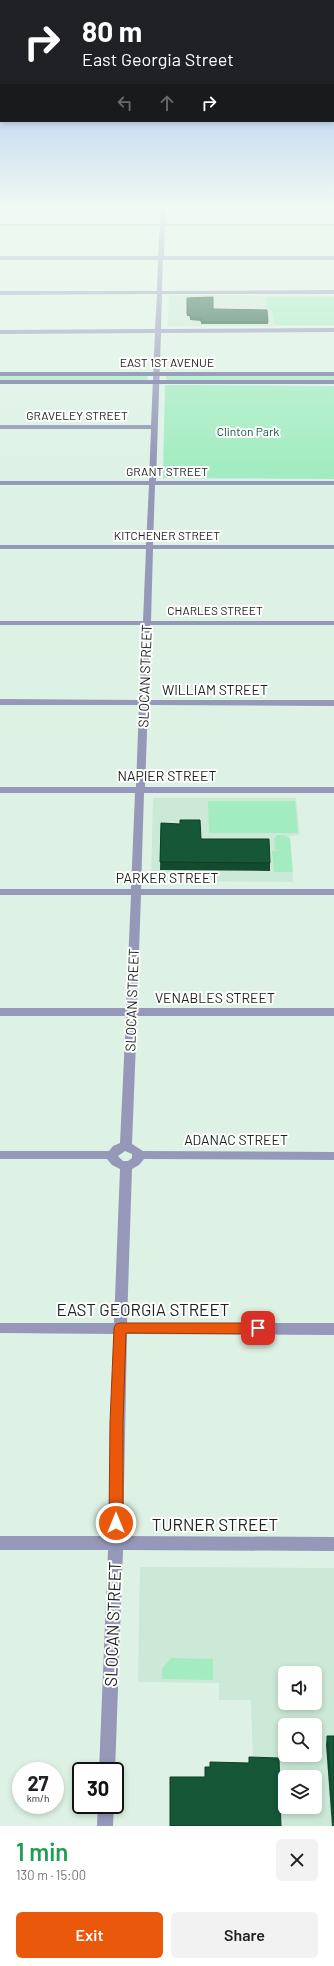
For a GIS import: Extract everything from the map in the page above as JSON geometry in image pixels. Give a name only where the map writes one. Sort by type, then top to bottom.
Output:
[{"type":"main road","name":"EAST 1ST AVENUE","points":[[0,374],[334,374]]},
{"type":"main road","name":"EAST 1ST AVENUE","points":[[0,382],[334,382]]},
{"type":"street","points":[[0,293],[334,292]]},
{"type":"street","name":"SLOCAN STREET","points":[[126,1146],[160,293]]},
{"type":"street","points":[[0,332],[334,330]]},
{"type":"street","name":"GRAVELEY STREET","points":[[0,427],[155,427]]},
{"type":"street","name":"GRANT STREET","points":[[0,483],[334,483]]},
{"type":"street","name":"KITCHENER STREET","points":[[0,546],[334,546]]},
{"type":"street","name":"CHARLES STREET","points":[[0,623],[334,623]]},
{"type":"street","name":"WILLIAM STREET","points":[[0,702],[334,703]]},
{"type":"street","name":"NAPIER STREET","points":[[0,790],[334,790]]},
{"type":"street","name":"PARKER STREET","points":[[0,892],[334,892]]},
{"type":"street","name":"VENABLES STREET","points":[[0,1012],[334,1012]]},
{"type":"street","points":[[126,1146],[135,1149],[139,1155],[135,1163],[126,1166],[116,1163],[112,1155],[117,1149],[126,1146]]},
{"type":"street","points":[[0,1155],[112,1155]]},
{"type":"street","name":"ADANAC STREET","points":[[139,1155],[334,1156]]},
{"type":"street","name":"SLOCAN STREET","points":[[107,1762],[116,1543],[117,1422],[126,1166]]},
{"type":"street","name":"EAST GEORGIA STREET","points":[[0,1328],[334,1329]]},
{"type":"street","name":"TURNER STREET","points":[[0,1543],[334,1544]]},
{"type":"street","points":[[105,1826],[106,1814]]},
{"type":"shaded area","points":[[169,295],[334,296],[334,326],[168,326]]},
{"type":"shaded area","points":[[153,798],[296,798],[300,835],[290,836],[293,882],[151,881]]},
{"type":"shaded area","points":[[140,1567],[334,1568],[334,1826],[282,1826],[281,1814],[322,1814],[322,1770],[279,1770],[279,1764],[253,1764],[251,1700],[219,1700],[219,1683],[138,1682]]},
{"type":"green space","points":[[266,297],[334,297],[334,325],[277,325],[274,323],[272,310],[267,310]]},
{"type":"green space","points":[[0,375],[148,376],[147,380],[0,381]]},
{"type":"green space","points":[[334,375],[334,381],[167,381],[166,376]]},
{"type":"green space","name":"Clinton Park","points":[[165,385],[334,386],[334,479],[163,478]]},
{"type":"green space","points":[[208,801],[295,801],[298,833],[209,833]]},
{"type":"green space","points":[[277,835],[283,835],[290,839],[293,872],[274,872],[272,851],[280,851],[275,850],[274,839]]},
{"type":"green space","points":[[171,1658],[213,1659],[213,1680],[162,1679],[162,1669]]},
{"type":"building","points":[[213,297],[213,309],[267,310],[268,322],[201,322],[201,319],[190,318],[190,314],[187,314],[187,298]]},
{"type":"building","points":[[180,820],[200,820],[201,839],[269,839],[270,863],[160,862],[161,823],[180,824]]},
{"type":"building","points":[[327,1736],[334,1736],[334,1823]]},
{"type":"building","points":[[249,1757],[278,1758],[279,1770],[278,1770],[278,1814],[281,1814],[281,1826],[170,1826],[170,1777],[205,1777],[205,1767],[210,1767],[210,1762],[249,1763]]},
{"type":"route","points":[[116,1523],[120,1328],[258,1328]]}]
